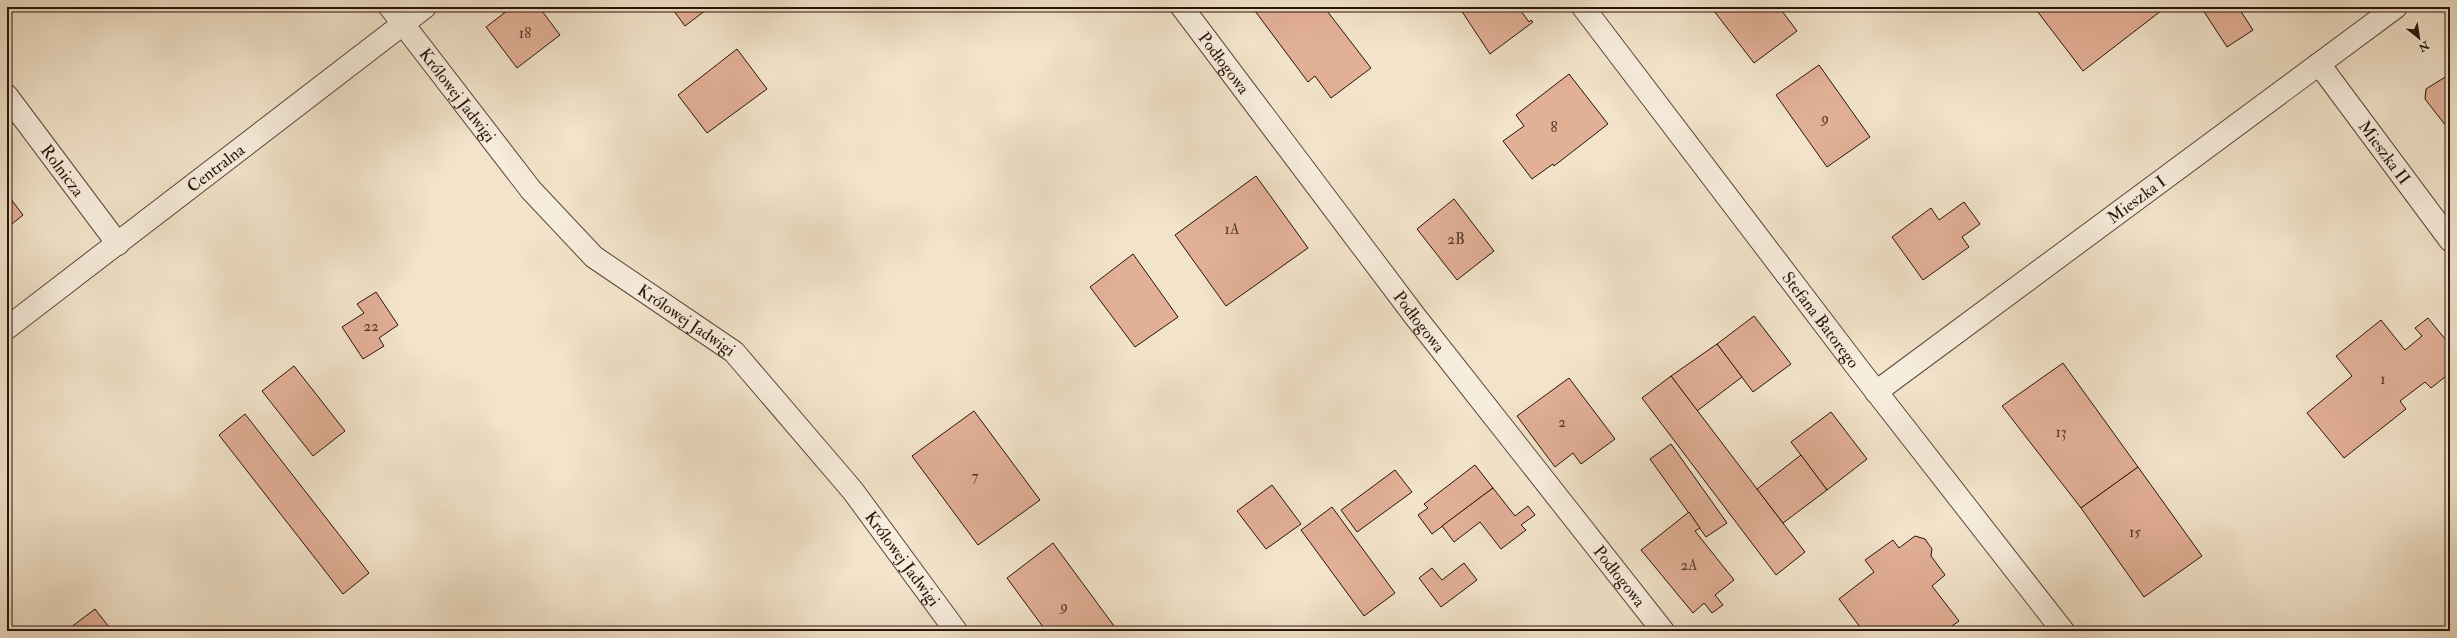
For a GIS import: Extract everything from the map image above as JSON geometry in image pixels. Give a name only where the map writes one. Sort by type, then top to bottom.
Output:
[{"type":"street","name":"Królowej Jadwigi","points":[[390,7],[531,190],[594,257],[734,352],[853,491],[956,631]]},
{"type":"street","name":"Centralna","points":[[7,328],[425,7]]},
{"type":"street","name":"Podłogowa","points":[[1182,7],[1414,315],[1663,631]]},
{"type":"street","name":"Stefana Batorego","points":[[1583,7],[1876,392],[2063,631]]},
{"type":"street","name":"Mieszka I","points":[[1876,392],[2396,7]]},
{"type":"street","name":"Mieszka II","points":[[2319,64],[2450,240]]},
{"type":"street","name":"Rolnicza","points":[[7,96],[118,244]]},
{"type":"building","points":[[512,7],[539,7],[560,35],[517,68],[486,27]]},
{"type":"building","points":[[671,7],[710,7],[685,26]]},
{"type":"building","points":[[1252,7],[1324,7],[1371,68],[1331,98],[1315,76],[1308,82]]},
{"type":"building","points":[[1459,7],[1518,7],[1529,22],[1531,20],[1533,22],[1490,54]]},
{"type":"building","points":[[1711,7],[1779,7],[1797,31],[1754,63]]},
{"type":"building","points":[[2034,7],[2166,7],[2083,71]]},
{"type":"building","points":[[2201,7],[2238,7],[2253,30],[2227,47]]},
{"type":"building","points":[[737,49],[767,89],[707,133],[678,95]]},
{"type":"building","points":[[1819,65],[1870,137],[1827,167],[1776,95]]},
{"type":"building","points":[[1569,74],[1608,124],[1554,166],[1553,164],[1532,179],[1503,141],[1524,126],[1516,115]]},
{"type":"building","points":[[2450,74],[2450,131],[2425,99],[2426,89]]},
{"type":"building","points":[[1256,176],[1308,248],[1226,306],[1175,235]]},
{"type":"building","points":[[7,194],[23,215],[7,228]]},
{"type":"building","points":[[1454,199],[1494,251],[1457,280],[1417,229]]},
{"type":"building","points":[[1964,202],[1980,224],[1962,237],[1969,247],[1923,280],[1892,237],[1931,208],[1939,220]]},
{"type":"building","points":[[1133,254],[1178,317],[1135,347],[1090,287]]},
{"type":"building","points":[[376,292],[398,325],[379,338],[384,346],[363,359],[342,327],[364,313],[357,304]]},
{"type":"building","points":[[1754,316],[1791,364],[1753,392],[1717,344]]},
{"type":"building","points":[[2428,318],[2450,345],[2450,373],[2431,388],[2425,382],[2400,401],[2406,409],[2344,458],[2307,413],[2352,376],[2336,356],[2381,320],[2405,350],[2422,336],[2415,328]]},
{"type":"building","points":[[1717,344],[1742,377],[1697,411],[1671,376]]},
{"type":"building","points":[[2063,363],[2138,467],[2081,508],[2002,406]]},
{"type":"building","points":[[294,366],[345,431],[313,456],[262,391]]},
{"type":"building","points":[[1671,376],[1805,552],[1776,575],[1642,398]]},
{"type":"building","points":[[1569,378],[1615,439],[1581,464],[1573,453],[1555,467],[1517,416]]},
{"type":"building","points":[[974,411],[1040,500],[978,545],[912,456]]},
{"type":"building","points":[[1831,412],[1867,459],[1827,490],[1791,442]]},
{"type":"building","points":[[245,414],[369,573],[343,594],[219,435]]},
{"type":"building","points":[[1671,444],[1727,523],[1706,537],[1650,459]]},
{"type":"building","points":[[1801,455],[1827,490],[1783,523],[1757,489]]},
{"type":"building","points":[[1475,465],[1493,488],[1432,534],[1418,515],[1428,508],[1424,504]]},
{"type":"building","points":[[2138,467],[2202,556],[2144,597],[2081,508]]},
{"type":"building","points":[[1395,470],[1412,492],[1357,532],[1341,510]]},
{"type":"building","points":[[1272,485],[1301,524],[1266,549],[1237,511]]},
{"type":"building","points":[[1493,488],[1515,516],[1528,506],[1535,515],[1521,525],[1526,530],[1501,549],[1480,522],[1454,542],[1442,526]]},
{"type":"building","points":[[1332,507],[1395,593],[1364,616],[1301,530]]},
{"type":"building","points":[[1689,512],[1700,528],[1695,531],[1734,580],[1715,595],[1723,605],[1712,613],[1704,603],[1693,613],[1641,550]]},
{"type":"building","points":[[1915,536],[1925,539],[1932,549],[1931,556],[1945,575],[1932,586],[1959,621],[1945,631],[1899,631],[1895,626],[1888,631],[1863,631],[1839,599],[1874,572],[1865,560],[1893,540],[1899,548]]},
{"type":"building","points":[[1053,543],[1117,630],[1116,631],[1046,631],[1007,578]]},
{"type":"building","points":[[1464,563],[1477,580],[1441,607],[1419,578],[1432,568],[1442,580]]},
{"type":"building","points":[[95,609],[112,631],[66,631]]}]
